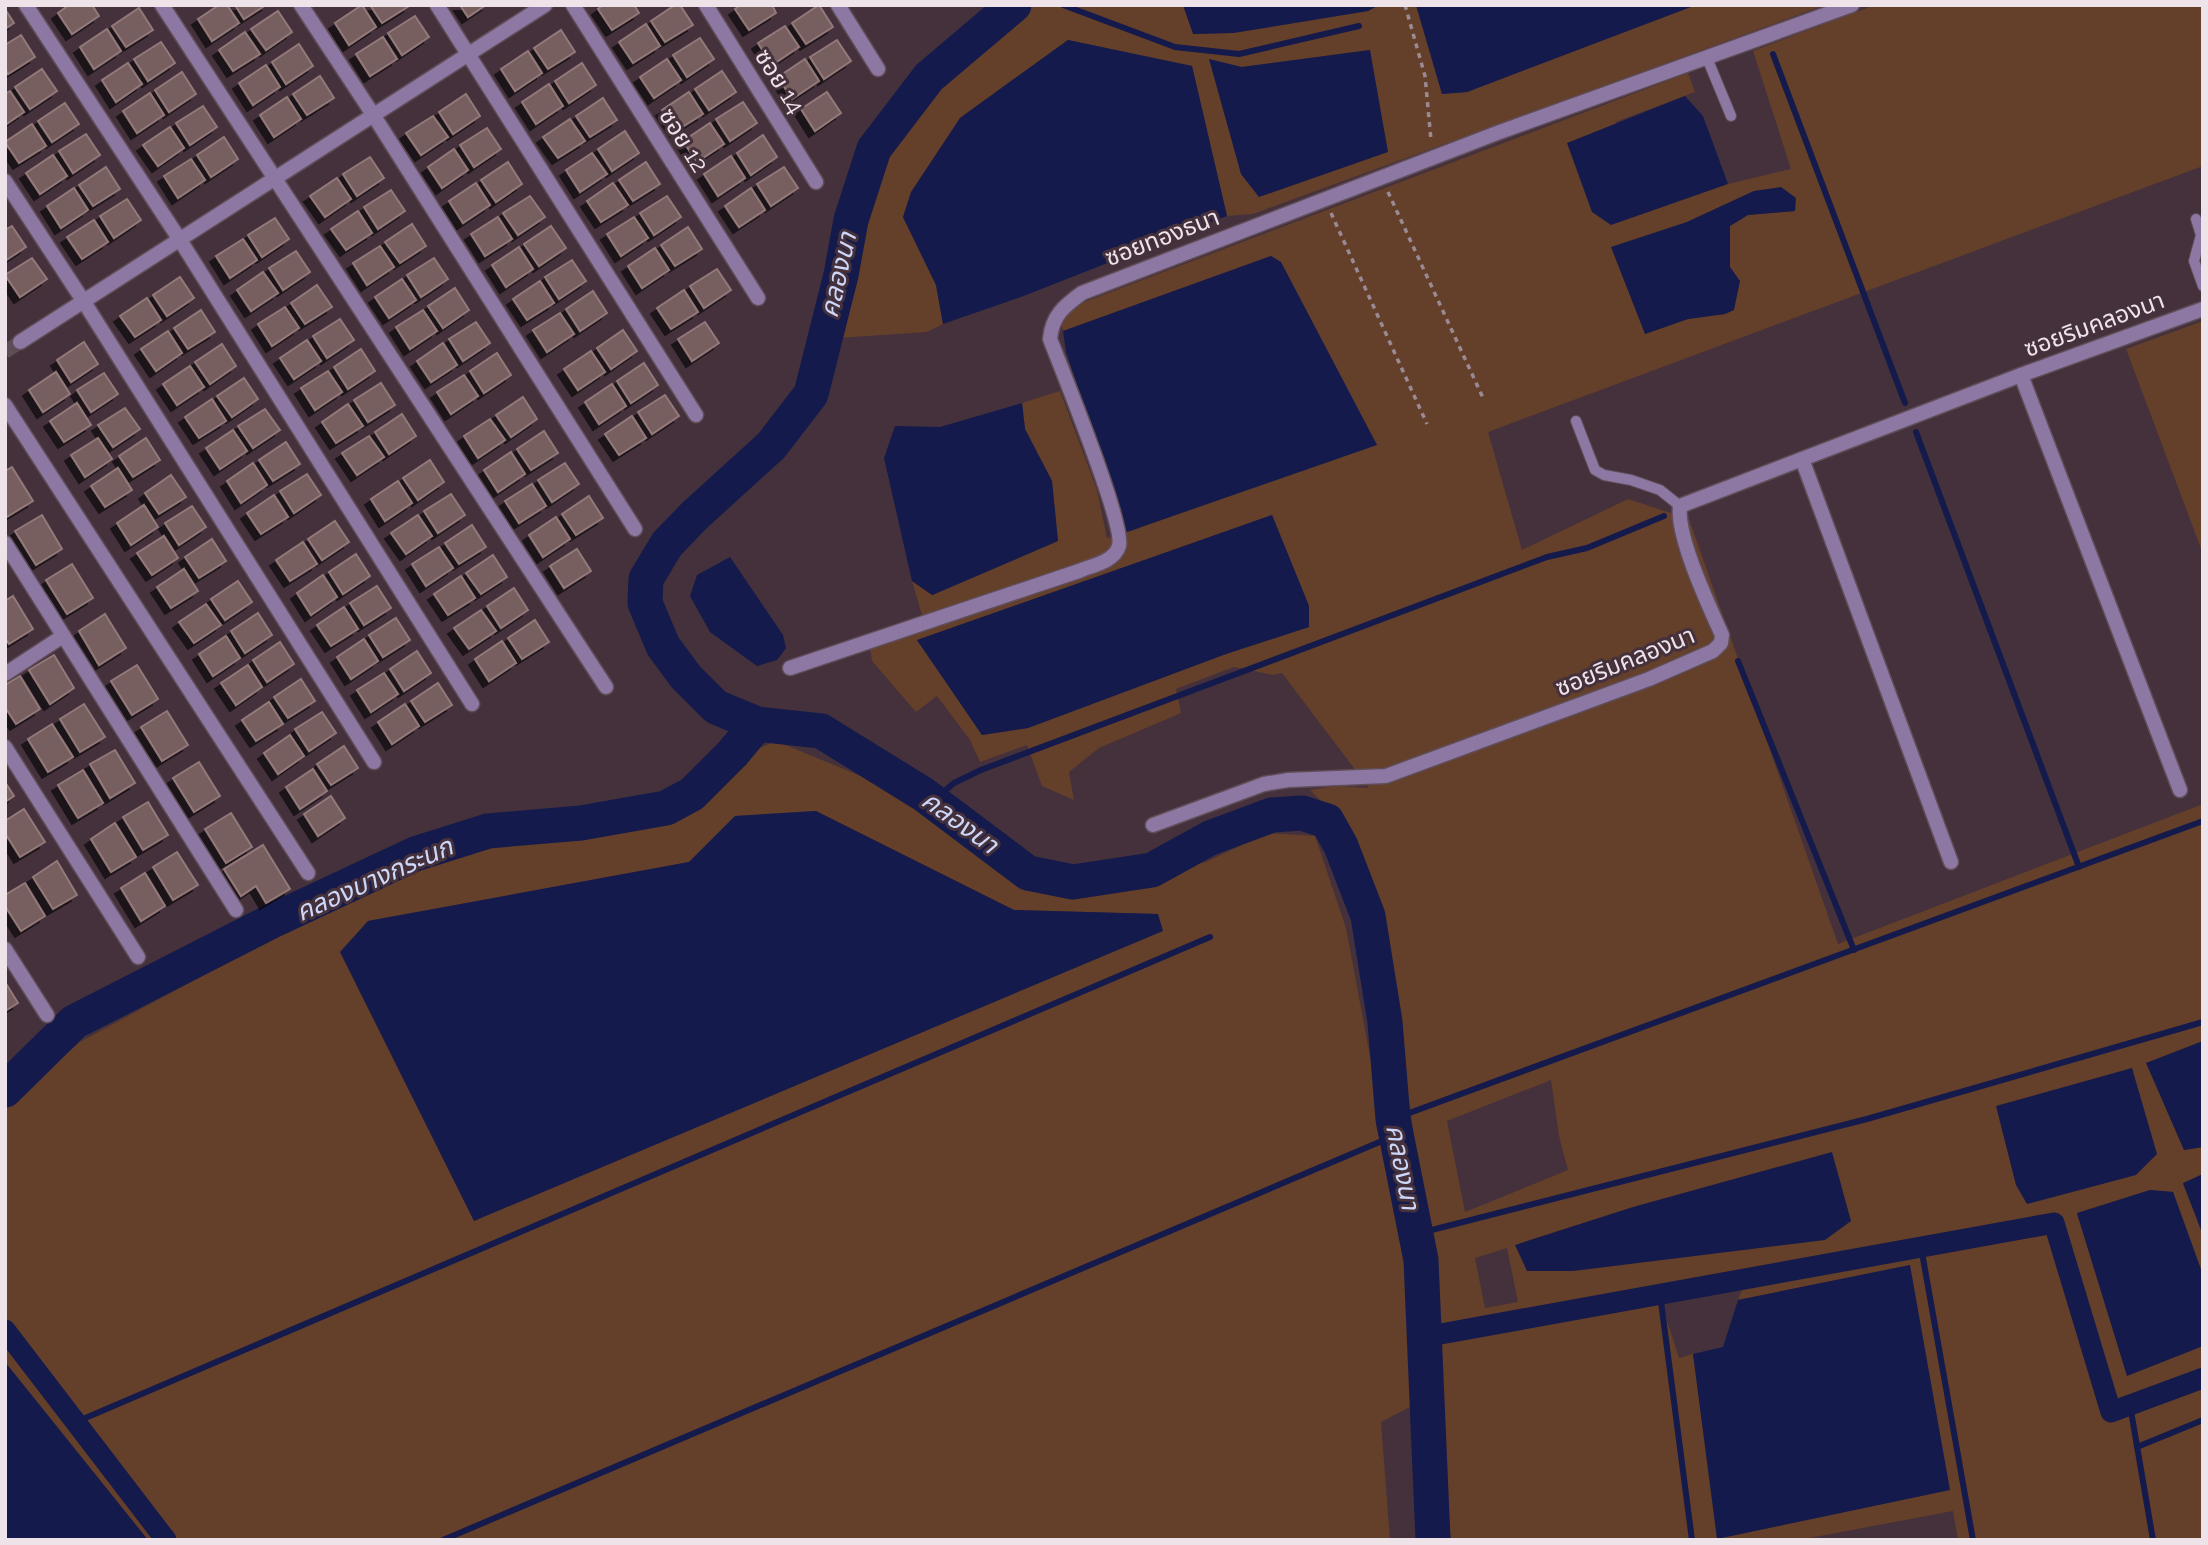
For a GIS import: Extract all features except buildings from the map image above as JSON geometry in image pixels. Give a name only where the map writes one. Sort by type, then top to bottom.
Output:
[{"type":"street","points":[[26,5],[180,240],[472,704]]},
{"type":"street","points":[[162,5],[606,687]]},
{"type":"street","points":[[301,5],[635,529]]},
{"type":"street","points":[[437,5],[696,415]]},
{"type":"street","points":[[20,342],[545,5]]},
{"type":"street","name":"ซอย 12","points":[[573,5],[758,298]]},
{"type":"street","name":"ซอย 14","points":[[706,5],[816,182]]},
{"type":"street","points":[[838,5],[877,69]]},
{"type":"street","name":"ซอยทองธนา","points":[[790,668],[1110,559],[1119,545],[1112,504],[1050,339],[1051,324],[1067,304],[1082,293],[1381,177],[1852,5]]},
{"type":"street","points":[[5,181],[374,762]]},
{"type":"street","name":"ซอยริมคลองนา","points":[[1153,825],[1264,784],[1386,776],[1648,679],[1713,651],[1721,643],[1722,635],[1686,542],[1680,506],[2021,375],[2203,309]]},
{"type":"street","points":[[2021,375],[2180,790]]},
{"type":"street","points":[[5,405],[308,873]]},
{"type":"street","points":[[1802,458],[1951,862]]},
{"type":"street","points":[[5,543],[236,911]]},
{"type":"street","points":[[5,674],[63,636]]},
{"type":"street","points":[[5,747],[138,957]]},
{"type":"street","points":[[5,949],[47,1015]]},
{"type":"lane","points":[[1707,58],[1731,116]]},
{"type":"lane","points":[[2196,219],[2201,234],[2194,261],[2203,286]]},
{"type":"lane","points":[[1576,421],[1595,470],[1604,475],[1631,480],[1660,490],[1680,506]]},
{"type":"path","points":[[1405,5],[1425,76],[1432,158]]},
{"type":"path","points":[[1381,177],[1484,400]]},
{"type":"path","points":[[1325,198],[1427,424]]},
{"type":"shaded area","points":[[1030,5],[1183,5],[1194,34],[1233,33],[1368,11],[1379,5],[1416,5],[1442,94],[1467,92],[1696,5],[1825,5],[1253,214],[1227,216],[1192,66],[1068,40],[960,118],[903,217],[936,285],[943,324],[927,332],[838,338],[849,279],[885,147],[907,118],[938,86],[1023,17]],"holes":[[[1370,50],[1259,197],[1242,67]]]},
{"type":"shaded area","points":[[1183,5],[1379,5],[1368,11],[1233,33],[1193,34]]},
{"type":"shaded area","points":[[1416,5],[1696,5],[1467,92],[1442,94]]},
{"type":"shaded area","points":[[1875,5],[2203,5],[2203,166],[1488,432],[1522,550],[1628,499],[1689,519],[1838,944],[2203,804],[2203,1041],[2147,1063],[2184,1150],[2203,1147],[2203,1174],[2183,1184],[2203,1235],[2203,1275],[2173,1192],[2150,1190],[2077,1214],[2127,1375],[2203,1346],[2203,1540],[1958,1540],[1953,1511],[1799,1540],[1451,1540],[1411,1112],[1373,893],[1349,835],[1310,790],[1337,786],[1369,788],[1282,673],[1273,675],[1234,667],[1176,689],[1181,713],[1099,748],[1069,772],[1074,800],[1042,786],[1027,745],[980,762],[970,740],[937,696],[916,712],[872,661],[868,634],[922,615],[912,581],[933,595],[1058,541],[1052,481],[1025,429],[1022,403],[1060,391],[1097,490],[1107,538],[1140,528],[1271,256],[1063,331],[1061,322],[1079,304],[1688,73],[1695,92],[1615,122],[1728,184],[1791,169],[1753,51]],"holes":[[[1754,191],[1794,211],[1748,215],[1730,225],[1730,267],[1725,314],[1688,319],[1645,334],[1687,222]],[[1272,515],[1309,606],[1309,627],[1226,654],[1028,728],[982,735],[917,640]],[[1551,1080],[1559,1136],[1568,1170],[1465,1212],[1447,1121]],[[1507,1248],[1518,1302],[1485,1308],[1475,1258]],[[1910,1265],[1718,1539],[1693,1354],[1679,1358],[1661,1302],[1744,1285],[1738,1300]]]},
{"type":"shaded area","points":[[1068,40],[1192,66],[1227,216],[1021,297],[943,324],[936,285],[903,217],[911,192],[960,118]]},
{"type":"shaded area","points":[[1370,50],[1388,152],[1259,197],[1241,174],[1209,59],[1242,67]]},
{"type":"shaded area","points":[[1685,96],[1703,116],[1728,184],[1611,225],[1592,212],[1567,143]]},
{"type":"shaded area","points":[[1781,187],[1796,198],[1795,211],[1748,215],[1730,226],[1730,267],[1740,281],[1734,310],[1725,314],[1688,319],[1645,334],[1611,247],[1687,222],[1754,191]]},
{"type":"shaded area","points":[[1271,256],[1281,262],[1377,445],[1127,532],[1066,352],[1063,331]]},
{"type":"shaded area","points":[[2203,321],[2203,554],[2126,349]]},
{"type":"shaded area","points":[[1022,403],[1025,429],[1052,481],[1058,541],[932,595],[912,581],[884,458],[895,426],[940,427]]},
{"type":"shaded area","points":[[1272,515],[1309,606],[1309,627],[1226,654],[1028,728],[982,735],[917,640]]},
{"type":"shaded area","points":[[730,557],[783,635],[786,648],[777,660],[757,666],[710,632],[690,596],[697,575]]},
{"type":"shaded area","points":[[776,741],[880,784],[1013,871],[1103,888],[1206,862],[1267,833],[1315,836],[1346,928],[1413,1286],[1410,1407],[1381,1422],[1390,1540],[148,1540],[5,1362],[5,1107],[80,1042],[276,936],[443,854],[602,825],[678,816],[748,753]],"holes":[[[816,811],[1014,910],[1158,914],[368,921],[689,862],[735,816]]]},
{"type":"shaded area","points":[[816,811],[1014,910],[1158,914],[1163,931],[474,1221],[340,952],[368,921],[689,862],[735,816]]},
{"type":"shaded area","points":[[2203,1041],[2203,1147],[2184,1150],[2146,1063]]},
{"type":"shaded area","points":[[2132,1068],[2157,1154],[2136,1175],[2027,1204],[2016,1185],[1996,1106]]},
{"type":"shaded area","points":[[1832,1152],[1851,1221],[1825,1240],[1573,1271],[1527,1271],[1515,1245],[1633,1207]]},
{"type":"shaded area","points":[[2203,1174],[2203,1235],[2183,1183]]},
{"type":"shaded area","points":[[2150,1190],[2173,1192],[2203,1275],[2203,1346],[2127,1376],[2077,1213]]},
{"type":"shaded area","points":[[1910,1265],[1950,1490],[1717,1539],[1693,1354],[1723,1347],[1738,1300]]},
{"type":"shaded area","points":[[5,1362],[148,1540],[5,1540]]},
{"type":"waterway","name":"คลองนา","points":[[1014,5],[929,77],[874,149],[851,220],[841,275],[811,394],[771,446],[667,544],[646,579],[645,603],[663,646],[686,677],[716,707],[757,724],[821,731],[923,794],[1028,873],[1073,882],[1152,870],[1210,838],[1272,815],[1302,813],[1327,821],[1341,846],[1368,916],[1385,1022],[1393,1119],[1421,1260],[1433,1540]]},
{"type":"waterway","points":[[1063,5],[1175,47],[1239,54],[1359,26]]},
{"type":"waterway","points":[[1773,54],[1905,403]]},
{"type":"waterway","points":[[1916,432],[2079,867]]},
{"type":"waterway","points":[[933,801],[954,783],[981,770],[1547,557],[1587,548],[1664,516]]},
{"type":"waterway","points":[[1738,661],[1854,950]]},
{"type":"waterway","name":"คลองบางกระนก","points":[[5,1090],[74,1022],[272,921],[415,854],[488,831],[581,823],[666,808],[692,794],[733,753],[757,724]]},
{"type":"waterway","points":[[1393,1119],[2203,821]]},
{"type":"waterway","points":[[76,1422],[1210,937]]},
{"type":"waterway","points":[[1416,1234],[1867,1119],[2203,1022]]},
{"type":"waterway","points":[[443,1540],[1396,1135]]},
{"type":"waterway","points":[[1424,1337],[2054,1223],[2111,1412],[2203,1378]]},
{"type":"waterway","points":[[1921,1247],[1973,1540]]},
{"type":"waterway","points":[[1660,1294],[1692,1540]]},
{"type":"waterway","points":[[5,1330],[166,1540]]},
{"type":"waterway","points":[[2130,1405],[2153,1540]]},
{"type":"waterway","points":[[2137,1447],[2203,1420]]},
{"type":"tunnel","points":[[5,352],[20,342]]}]
